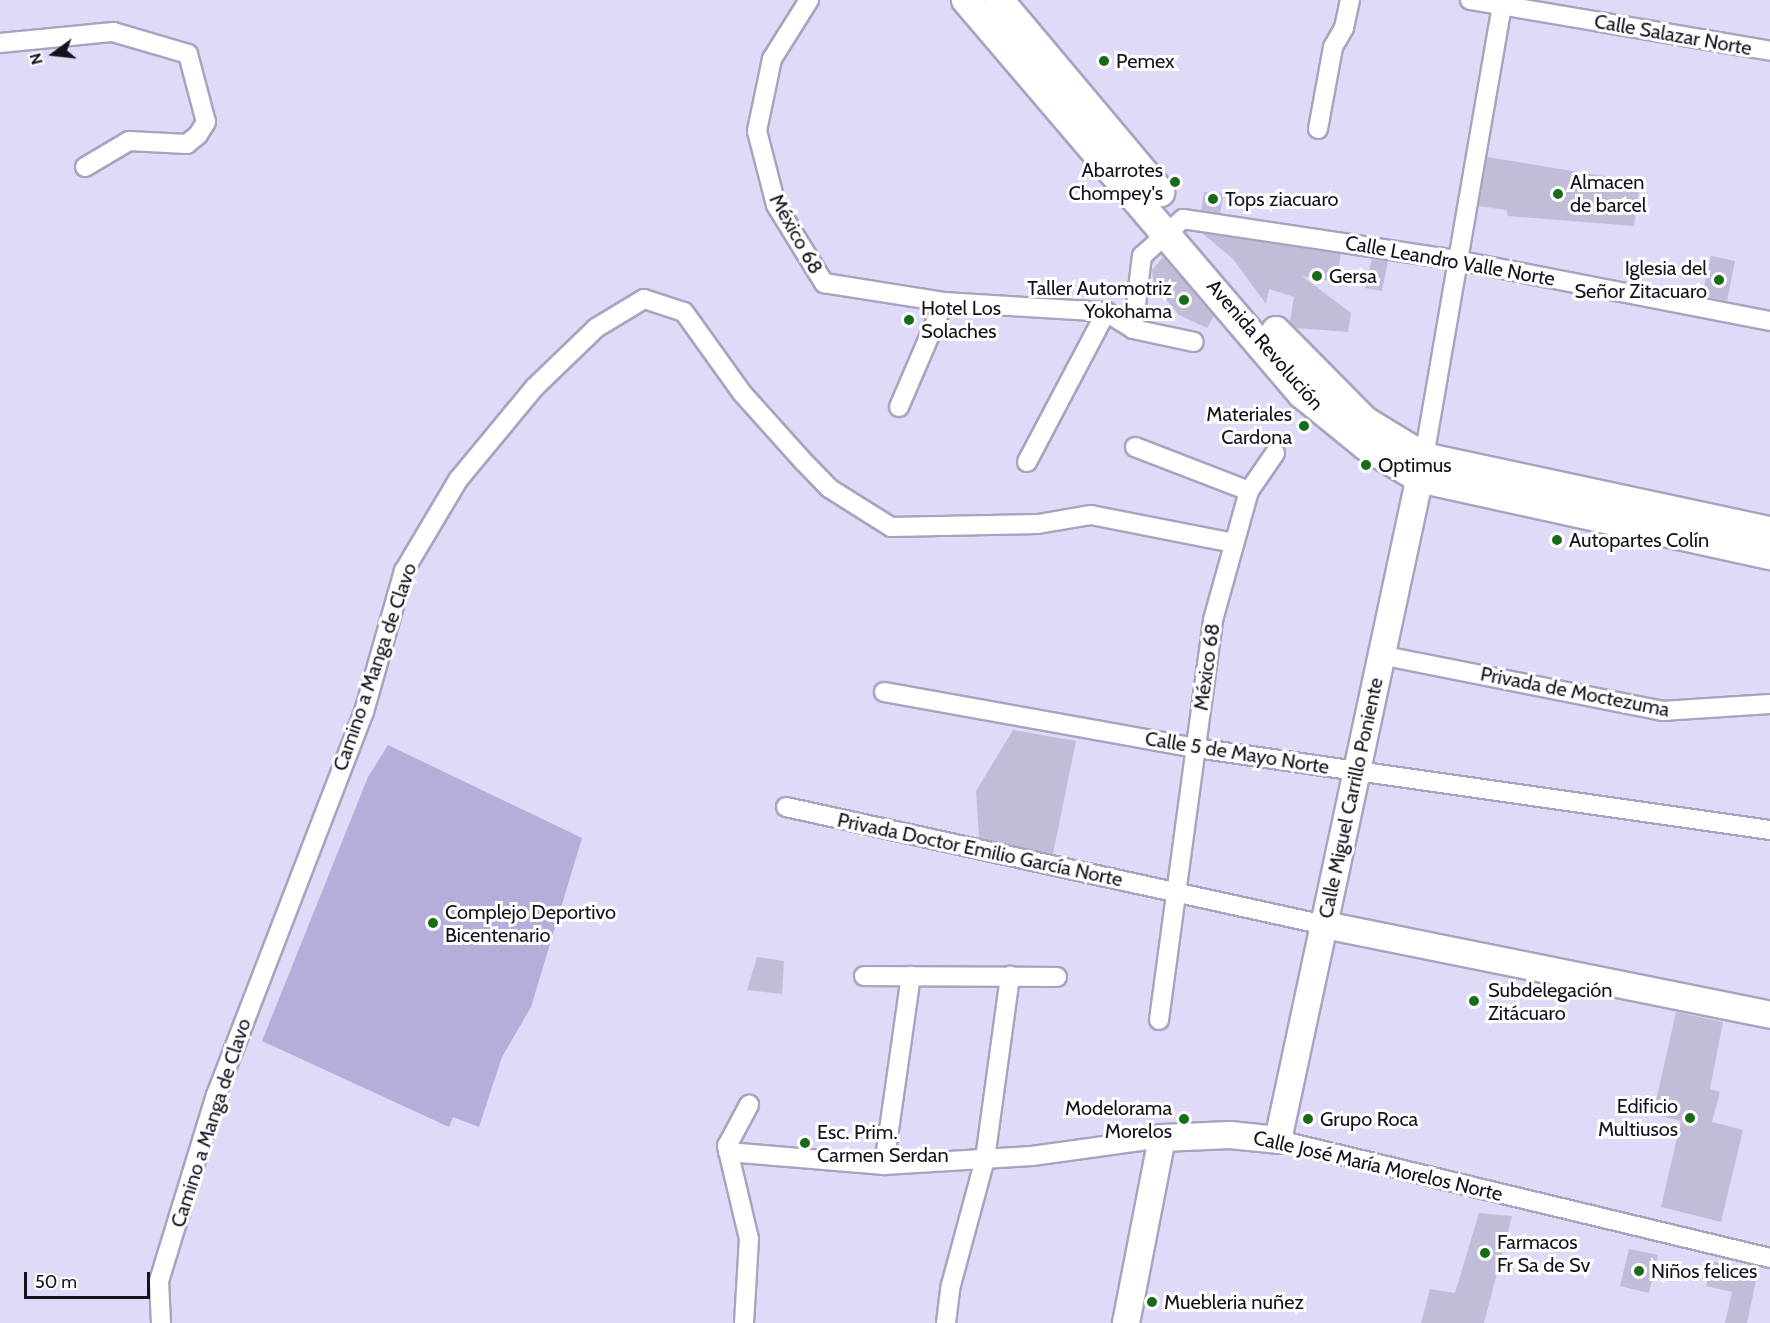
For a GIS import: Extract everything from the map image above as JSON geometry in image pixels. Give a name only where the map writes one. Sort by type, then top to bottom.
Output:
[{"type":"main road","name":"Avenida Revolución","points":[[966,0],[1328,388],[1421,467],[1770,555]]},
{"type":"main road","name":"Avenida Revolución","points":[[999,0],[1175,225]]},
{"type":"main road","name":"Avenida Revolución","points":[[1421,467],[1770,531]]},
{"type":"street","name":"México 68","points":[[809,0],[772,59],[757,115],[759,147],[776,205],[824,283],[944,302],[1106,312],[1133,329],[1194,342]]},
{"type":"street","points":[[1318,129],[1333,47],[1344,28],[1350,0]]},
{"type":"street","name":"Calle Salazar Norte","points":[[1470,0],[1503,3],[1770,51]]},
{"type":"street","points":[[1421,467],[1503,3]]},
{"type":"street","points":[[0,43],[113,32],[188,54],[206,122],[198,135],[187,144],[129,141],[85,167]]},
{"type":"street","points":[[1133,329],[1142,256],[1175,225]]},
{"type":"street","name":"Calle Leandro Valle Norte","points":[[1175,225],[1456,260],[1770,321]]},
{"type":"street","name":"Camino a Manga de Clavo","points":[[159,1320],[159,1281],[216,1095],[364,712],[404,571],[458,480],[535,387],[596,328],[644,299],[684,312],[742,393],[803,461],[829,488],[891,527],[1038,524],[1091,515],[1234,543]]},
{"type":"street","points":[[899,407],[944,302]]},
{"type":"street","points":[[1027,462],[1106,312]]},
{"type":"street","points":[[1135,447],[1249,491]]},
{"type":"street","name":"México 68","points":[[1159,1020],[1213,620],[1249,491],[1275,453]]},
{"type":"street","name":"Calle Miguel Carrillo Poniente","points":[[1278,1140],[1421,467]]},
{"type":"street","name":"Privada de Moctezuma","points":[[1380,655],[1662,711],[1770,704]]},
{"type":"street","name":"Calle 5 de Mayo Norte","points":[[884,693],[1196,748],[1770,830]]},
{"type":"street","name":"Privada Doctor Emilio García Norte","points":[[786,807],[1325,925]]},
{"type":"street","points":[[1325,925],[1770,1015]]},
{"type":"street","points":[[864,976],[1057,977]]},
{"type":"street","points":[[884,1165],[911,976]]},
{"type":"street","points":[[946,1323],[951,1285],[962,1261],[985,1159],[1010,976]]},
{"type":"street","points":[[744,1323],[749,1239],[726,1146],[749,1105]]},
{"type":"street","name":"Calle José María Morelos Norte","points":[[729,1152],[884,1165],[985,1159],[1162,1138],[1230,1135],[1278,1140],[1770,1257]]},
{"type":"street","points":[[1126,1323],[1162,1138]]},
{"type":"shaded area","name":"Complejo Deportivo Bicentenario","points":[[388,745],[582,838],[531,1007],[502,1057],[479,1127],[453,1117],[449,1127],[262,1041],[368,777]]},
{"type":"building","name":"Almacen de barcel","points":[[1487,157],[1640,182],[1634,226],[1508,216],[1506,210],[1479,206]]},
{"type":"building","name":"Tops ziacuaro","points":[[1204,192],[1224,193],[1220,213],[1201,210]]},
{"type":"building","points":[[1202,233],[1341,254],[1336,282],[1302,276],[1351,313],[1348,332],[1296,328],[1290,321],[1294,297],[1269,289],[1266,304],[1233,259]]},
{"type":"building","name":"Iglesia del Señor Zitacuaro","points":[[1711,256],[1735,261],[1727,301],[1702,296]]},
{"type":"building","name":"Taller Automotriz Yokohama","points":[[1163,257],[1214,316],[1207,328],[1179,315],[1154,285],[1152,270]]},
{"type":"building","points":[[1372,259],[1388,261],[1382,291],[1365,288]]},
{"type":"building","points":[[1013,730],[1076,741],[1053,854],[979,838],[976,791]]},
{"type":"building","points":[[757,957],[784,961],[782,994],[747,990]]},
{"type":"building","name":"Edificio Multiusos","points":[[1676,1012],[1723,1022],[1710,1089],[1720,1092],[1712,1122],[1743,1130],[1721,1222],[1661,1207],[1681,1121],[1653,1114]]},
{"type":"building","name":"Farmacos Fr Sa de Sv","points":[[1479,1213],[1512,1216],[1484,1323],[1421,1323],[1430,1289],[1455,1293]]},
{"type":"building","name":"Niños felices","points":[[1629,1249],[1658,1255],[1649,1293],[1620,1286]]},
{"type":"building","points":[[1712,1261],[1758,1271],[1747,1323],[1725,1323],[1732,1292],[1706,1286]]},
{"type":"place","name":"Pemex","points":[[1104,61]]},
{"type":"place","name":"Abarrotes Chompey's","points":[[1175,182]]},
{"type":"place","name":"Almacen de barcel","points":[[1558,194]]},
{"type":"place","name":"Tops ziacuaro","points":[[1213,199]]},
{"type":"place","name":"Gersa","points":[[1317,276]]},
{"type":"place","name":"Iglesia del Señor Zitacuaro","points":[[1719,280]]},
{"type":"place","name":"Taller Automotriz Yokohama","points":[[1184,300]]},
{"type":"place","name":"Hotel Los Solaches","points":[[909,320]]},
{"type":"place","name":"Materiales Cardona","points":[[1304,426]]},
{"type":"place","name":"Optimus","points":[[1366,465]]},
{"type":"place","name":"Autopartes Colín","points":[[1557,540]]},
{"type":"place","name":"Complejo Deportivo Bicentenario","points":[[433,923]]},
{"type":"place","name":"Subdelegación Zitácuaro","points":[[1474,1001]]},
{"type":"place","name":"Edificio Multiusos","points":[[1690,1118]]},
{"type":"place","name":"Modelorama Morelos","points":[[1184,1119]]},
{"type":"place","name":"Grupo Roca","points":[[1308,1119]]},
{"type":"place","name":"Esc. Prim. Carmen Serdan","points":[[805,1143]]},
{"type":"place","name":"Farmacos Fr Sa de Sv","points":[[1485,1253]]},
{"type":"place","name":"Niños felices","points":[[1639,1271]]},
{"type":"place","name":"Muebleria nuñez","points":[[1152,1302]]}]
